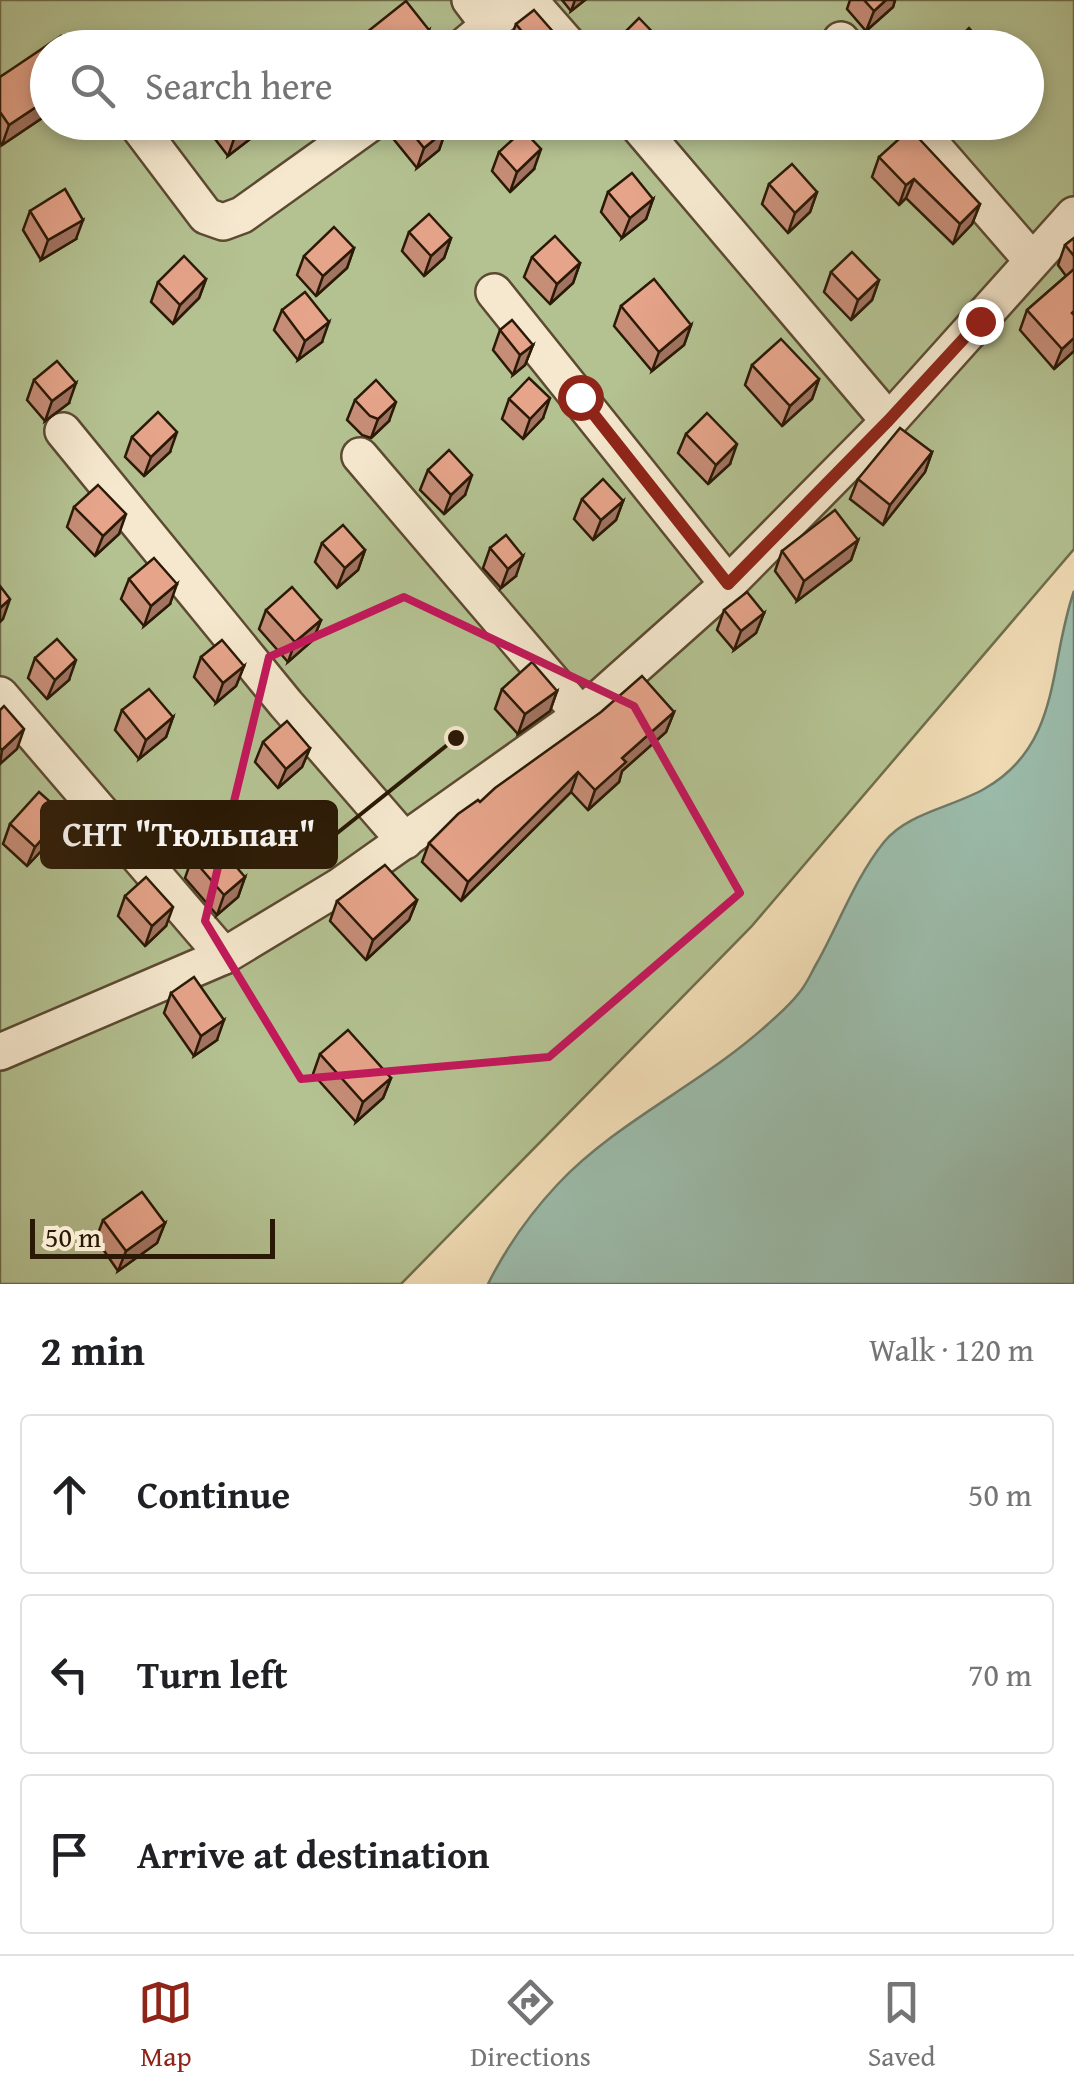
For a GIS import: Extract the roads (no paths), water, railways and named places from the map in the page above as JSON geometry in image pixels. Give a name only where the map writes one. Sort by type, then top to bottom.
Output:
[{"type":"street","points":[[473,24],[519,0]]},
{"type":"street","points":[[529,0],[555,30]]},
{"type":"street","points":[[149,140],[206,216],[223,222],[242,214],[347,140]]},
{"type":"street","points":[[650,140],[888,421]]},
{"type":"street","points":[[928,140],[1031,260]]},
{"type":"street","points":[[0,1052],[224,956],[340,886],[581,715],[728,584],[888,421],[1074,215]]},
{"type":"street","points":[[494,292],[728,584]]},
{"type":"street","points":[[62,431],[286,704],[405,841]]},
{"type":"street","points":[[360,456],[581,715]]},
{"type":"street","points":[[0,695],[224,956]]},
{"type":"place","name":"СНТ \"Тюльпан\"","points":[[456,738]]}]
